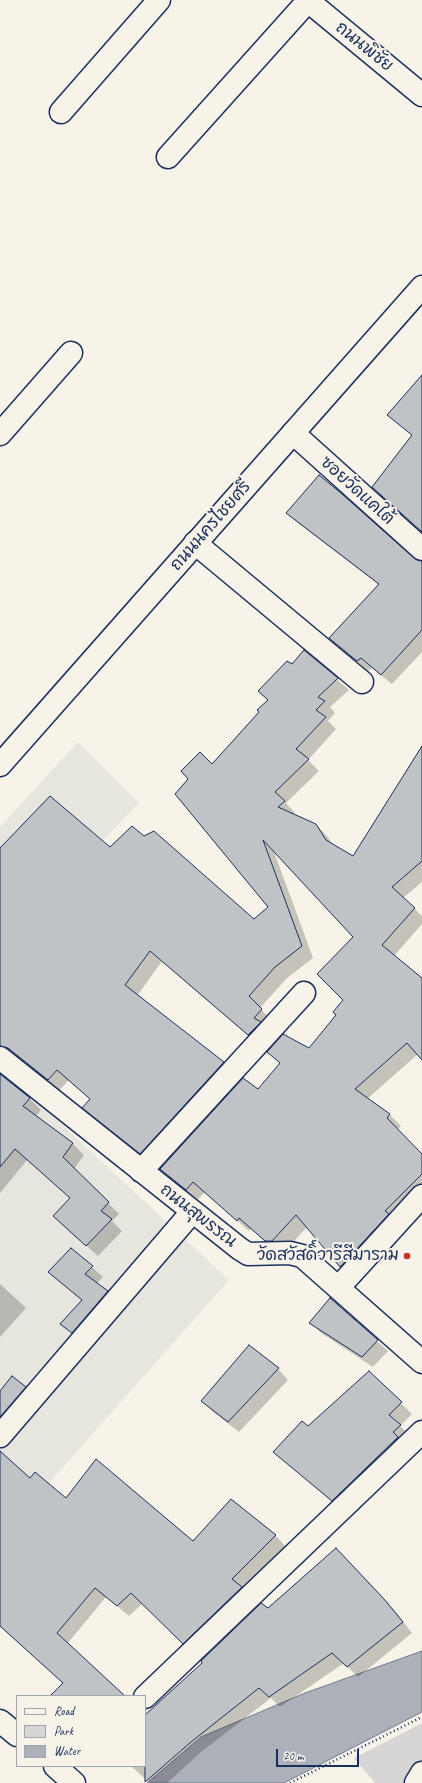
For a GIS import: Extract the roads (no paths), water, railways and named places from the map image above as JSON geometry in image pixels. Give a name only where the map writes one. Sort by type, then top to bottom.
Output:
[{"type":"street","points":[[61,112],[159,0]]},
{"type":"street","points":[[168,157],[307,1]]},
{"type":"street","name":"ถนนพิชัย","points":[[307,1],[422,95]]},
{"type":"street","name":"ถนนนครไชยศรี","points":[[0,765],[422,287]]},
{"type":"street","points":[[0,434],[71,353]]},
{"type":"street","name":"ซอยวัดแคใต้","points":[[293,433],[422,549]]},
{"type":"street","points":[[195,543],[362,682]]},
{"type":"street","points":[[141,1171],[304,993]]},
{"type":"street","name":"ถนนสุพรรณ","points":[[0,1058],[192,1212],[248,1254],[290,1253],[302,1256],[422,1362]]},
{"type":"street","points":[[338,1288],[422,1196]]},
{"type":"street","points":[[0,1436],[192,1212]]},
{"type":"street","points":[[146,1696],[422,1432]]},
{"type":"street","points":[[0,1721],[16,1734]]},
{"type":"street","points":[[416,1783],[422,1773]]},
{"type":"water","points":[[422,1651],[422,1712],[284,1783],[147,1783],[201,1737],[305,1693]]},
{"type":"place","name":"วัดสวัสดิ์วารีสีมาราม","points":[[407,1256]]}]
